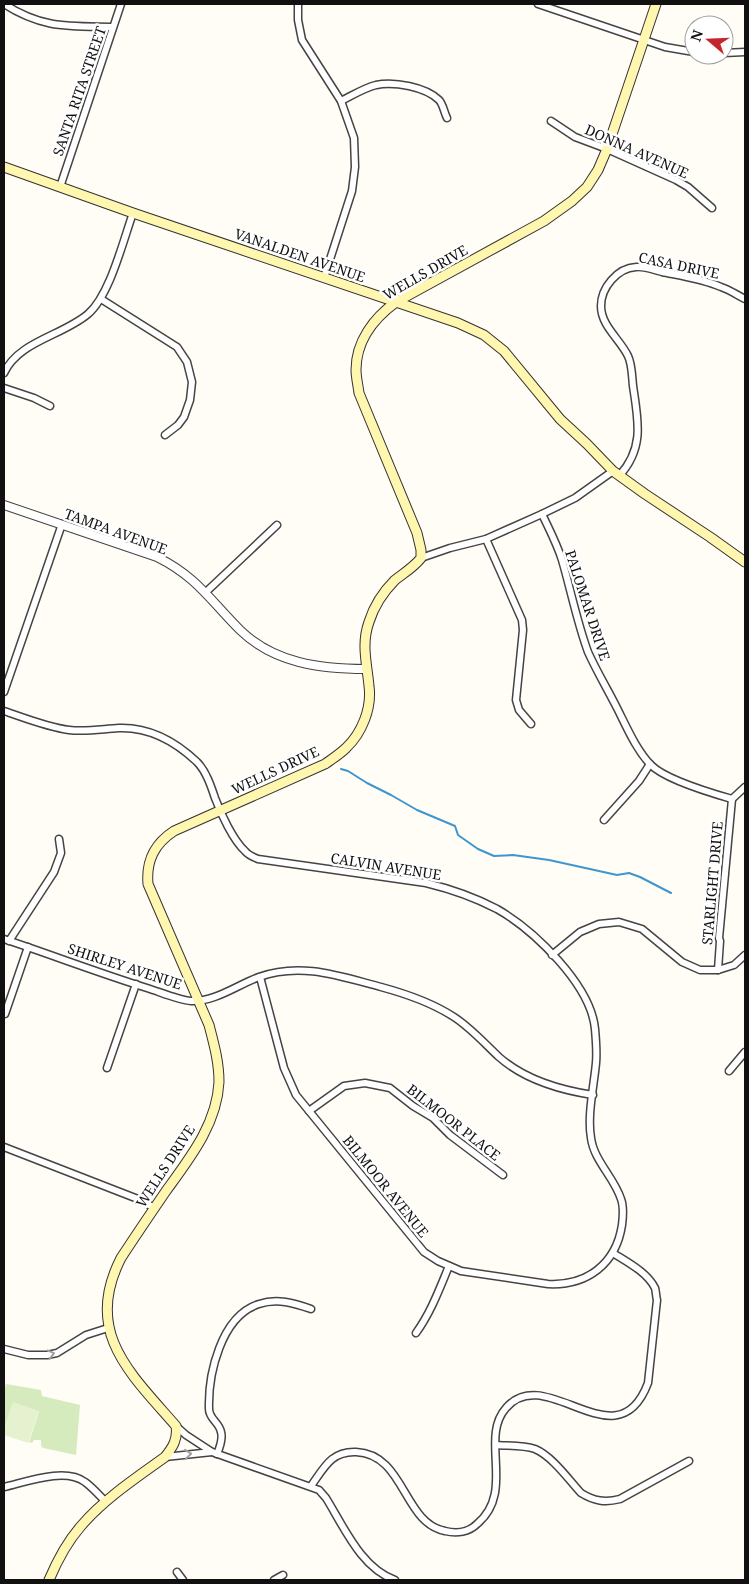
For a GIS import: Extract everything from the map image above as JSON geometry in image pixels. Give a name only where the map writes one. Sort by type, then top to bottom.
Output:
[{"type":"main road","name":"WELLS DRIVE","points":[[176,1426],[126,1366],[118,1353],[108,1328],[107,1308],[109,1289],[114,1271],[154,1208],[197,1147],[208,1126],[219,1082],[216,1050],[209,1025],[151,894],[148,884],[148,866],[156,846],[168,835],[325,764],[345,750],[356,738],[366,718],[369,703],[365,641],[368,624],[375,606],[384,592],[422,558],[417,533],[359,393],[356,369],[358,353],[364,337],[373,323],[396,302],[544,221],[572,202],[587,187],[598,170],[607,149],[656,4]]},
{"type":"main road","name":"VANALDEN AVENUE","points":[[4,167],[133,213],[458,323],[484,335],[504,351],[560,419],[616,474],[745,562]]},
{"type":"main road","points":[[49,1580],[66,1547],[81,1526],[105,1502],[172,1448],[176,1441],[176,1426]]},
{"type":"street","points":[[4,4],[44,23],[113,28]]},
{"type":"street","name":"SANTA RITA STREET","points":[[60,186],[122,4]]},
{"type":"street","points":[[298,4],[298,20],[302,40],[341,101],[354,138],[355,167],[352,191],[324,278]]},
{"type":"street","points":[[538,4],[665,47],[684,50]]},
{"type":"street","points":[[341,101],[363,89],[378,84],[398,84],[431,94],[440,102],[447,118]]},
{"type":"street","name":"DONNA AVENUE","points":[[550,121],[575,137],[676,180],[688,187],[712,208]]},
{"type":"street","points":[[4,373],[21,352],[75,324],[89,313],[101,299],[108,285],[133,213]]},
{"type":"street","name":"CASA DRIVE","points":[[422,558],[450,548],[486,539],[542,514],[575,498],[616,474],[632,459],[638,426],[629,359],[608,328],[601,306],[604,292],[614,277],[622,271],[638,266],[707,282],[722,287],[745,299]]},
{"type":"street","points":[[101,299],[177,347],[187,362],[192,382],[190,400],[184,417],[178,425],[165,435]]},
{"type":"street","points":[[4,388],[34,398],[50,406]]},
{"type":"street","name":"TAMPA AVENUE","points":[[4,505],[157,557],[179,569],[206,592],[252,640],[280,656],[302,664],[346,669],[366,669]]},
{"type":"street","name":"PALOMAR DRIVE","points":[[542,514],[561,558],[577,619],[588,651],[635,743],[650,764],[670,777],[732,799]]},
{"type":"street","points":[[4,692],[62,524]]},
{"type":"street","points":[[206,592],[278,525]]},
{"type":"street","points":[[486,539],[522,620],[523,630],[516,700],[519,710],[531,724]]},
{"type":"street","name":"CALVIN AVENUE","points":[[4,711],[54,727],[70,730],[120,728],[141,730],[162,736],[182,748],[199,764],[208,779],[220,811],[238,843],[246,852],[258,859],[426,883],[450,889],[473,897],[498,910],[524,928],[574,978],[587,1000],[595,1026],[597,1060],[590,1126],[591,1140],[596,1153],[622,1200],[621,1236],[613,1253]]},
{"type":"street","points":[[604,820],[639,781],[650,764]]},
{"type":"street","points":[[732,799],[745,787]]},
{"type":"street","name":"STARLIGHT DRIVE","points":[[718,970],[732,799]]},
{"type":"street","points":[[6,940],[54,872],[61,853],[59,839]]},
{"type":"street","points":[[552,955],[580,932],[599,924],[620,922],[642,929],[682,962],[700,970],[718,970],[734,965],[745,955]]},
{"type":"street","name":"SHIRLEY AVENUE","points":[[6,940],[190,1001],[209,999],[260,977],[289,970],[310,970],[407,994],[435,1005],[456,1018],[501,1058],[521,1072],[540,1082],[593,1095]]},
{"type":"street","points":[[5,1014],[28,947]]},
{"type":"street","name":"BILMOOR AVENUE","points":[[260,977],[284,1068],[296,1095],[424,1252],[449,1266],[471,1273],[561,1285],[589,1276],[600,1269],[613,1253]]},
{"type":"street","points":[[107,1068],[136,984]]},
{"type":"street","points":[[729,1072],[745,1052]]},
{"type":"street","name":"BILMOOR PLACE","points":[[309,1111],[344,1086],[366,1083],[390,1088],[413,1106],[433,1118],[450,1135],[503,1175]]},
{"type":"street","points":[[4,1147],[154,1208]]},
{"type":"street","points":[[311,1486],[332,1458],[348,1452],[364,1453],[378,1458],[390,1469],[423,1519],[432,1526],[445,1531],[457,1532],[472,1529],[484,1518],[494,1502],[498,1420],[504,1409],[513,1400],[523,1396],[543,1395],[596,1414],[609,1416],[630,1410],[644,1394],[648,1382],[657,1311],[656,1294],[646,1277],[637,1268],[613,1253]]},
{"type":"street","points":[[416,1333],[432,1307],[449,1266]]},
{"type":"street","points":[[215,1453],[222,1433],[210,1415],[210,1385],[214,1364],[232,1324],[241,1314],[258,1304],[272,1301],[286,1301],[311,1309]]},
{"type":"street","points":[[4,1349],[28,1355],[57,1353],[86,1335],[108,1328]]},
{"type":"street","points":[[176,1426],[186,1435],[215,1453],[319,1490],[362,1556],[377,1570],[395,1580]]},
{"type":"street","points":[[496,1445],[535,1449],[544,1454],[581,1493],[599,1501],[609,1502],[620,1499],[689,1462]]},
{"type":"street","points":[[164,1456],[215,1453]]},
{"type":"street","points":[[4,1487],[56,1475],[73,1476],[86,1482],[105,1502]]},
{"type":"street","points":[[178,1572],[183,1580]]},
{"type":"street","points":[[274,1580],[283,1575]]},
{"type":"green space","points":[[6,1384],[41,1390],[42,1396],[80,1405],[76,1455],[43,1448],[41,1440],[29,1442],[39,1412],[13,1403],[4,1429],[4,1391]]},
{"type":"green space","points":[[13,1402],[39,1411],[28,1443],[4,1435],[4,1429]]},
{"type":"waterway","points":[[341,769],[348,771],[417,810],[455,826],[458,835],[478,849],[494,856],[513,855],[549,860],[617,875],[629,873],[671,893]]}]
